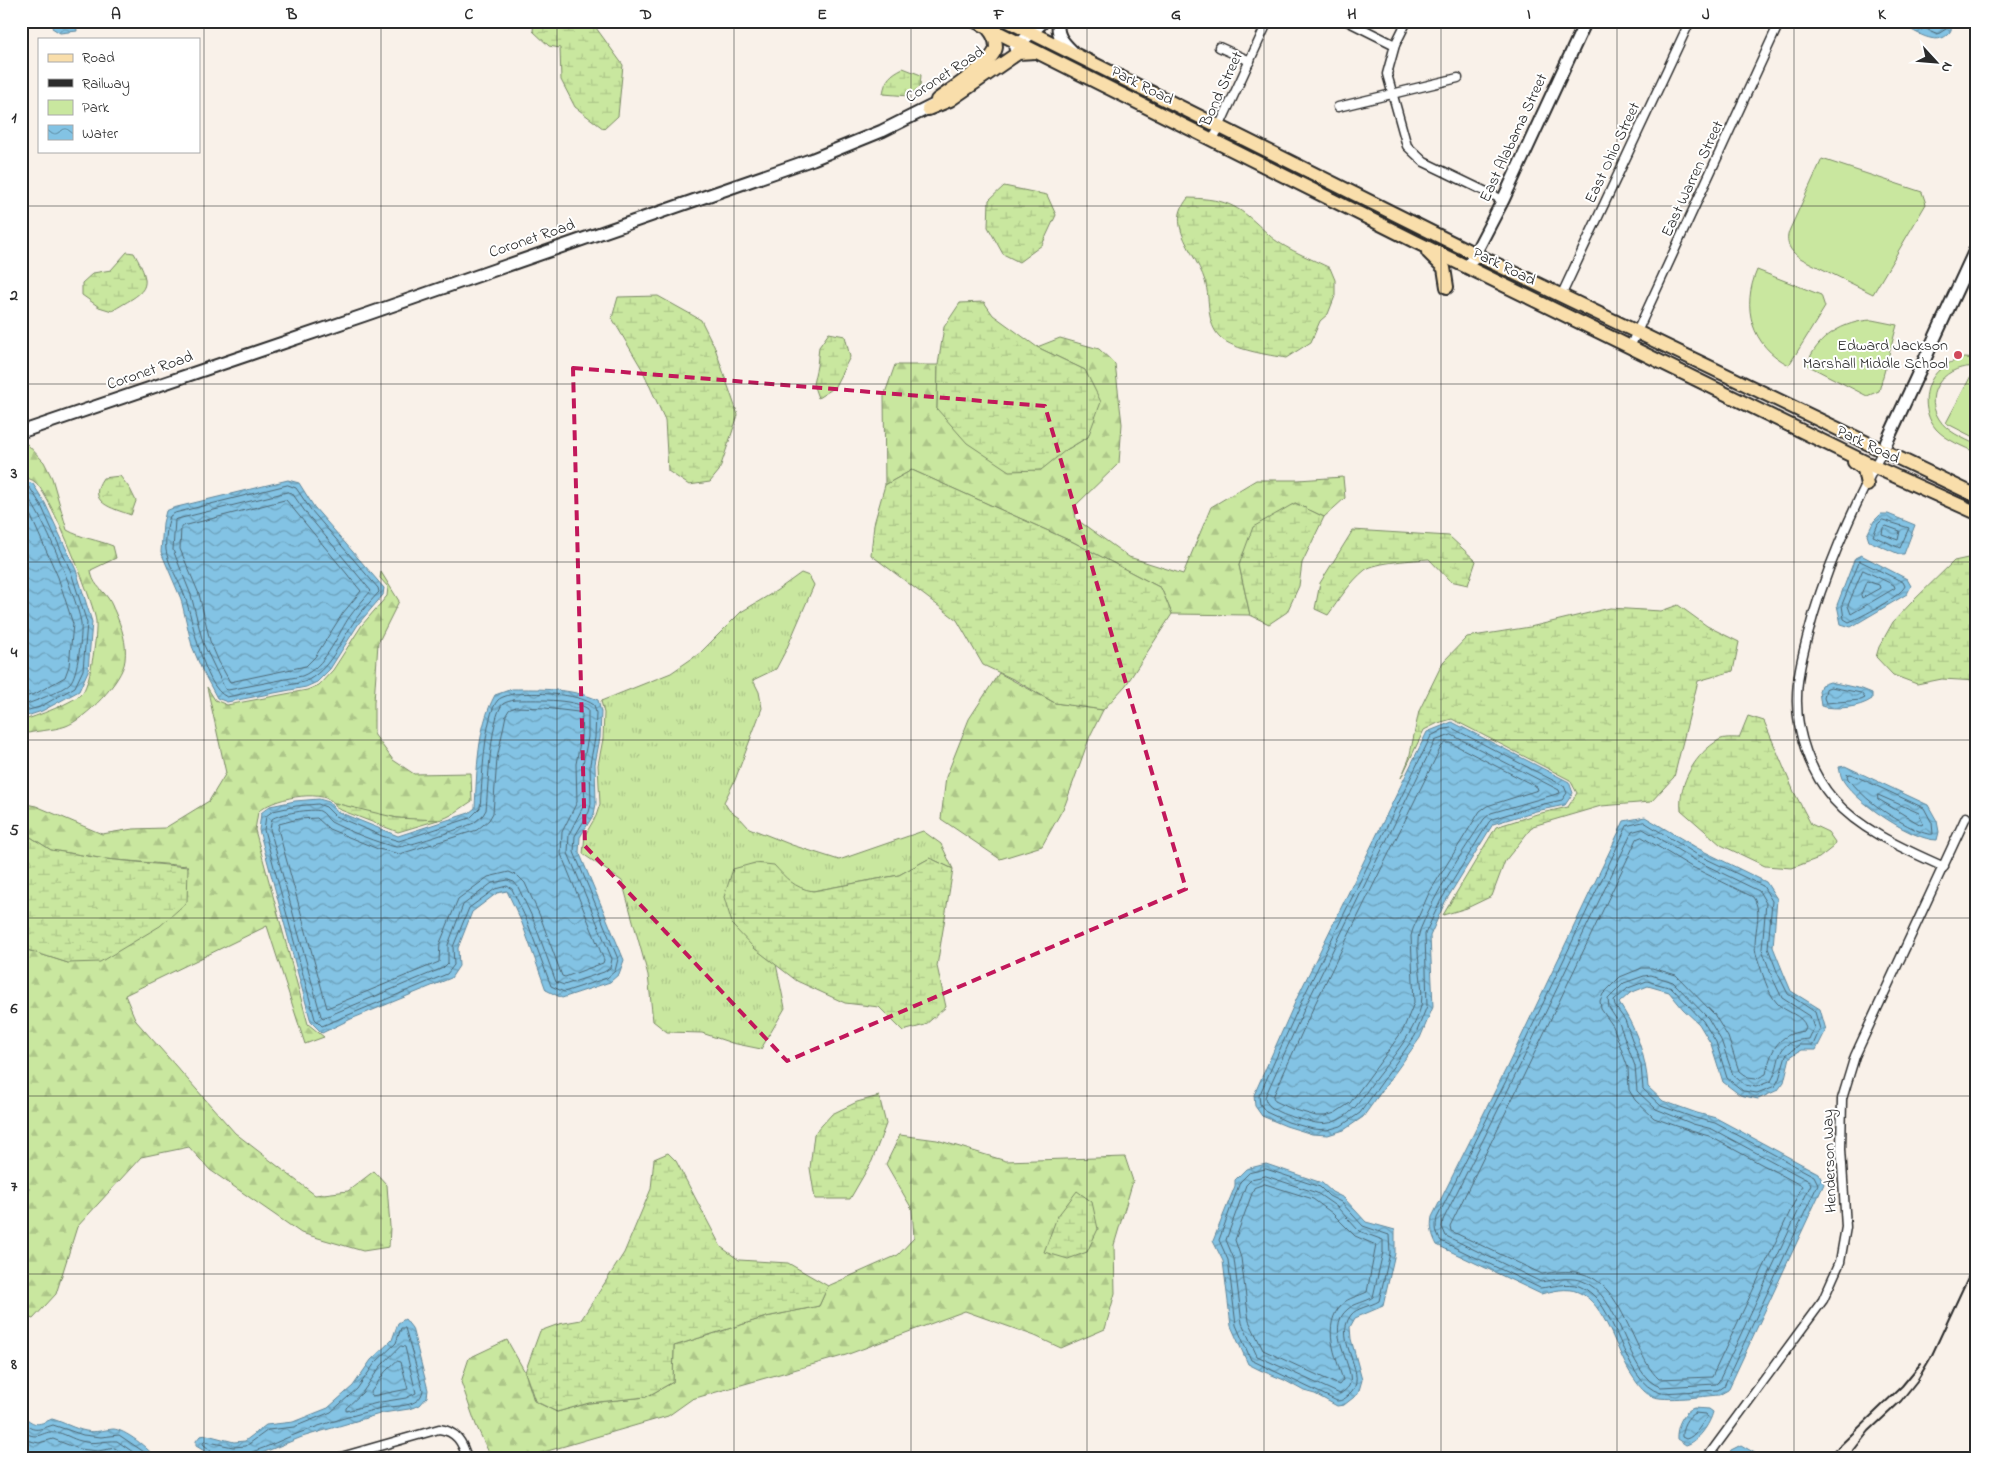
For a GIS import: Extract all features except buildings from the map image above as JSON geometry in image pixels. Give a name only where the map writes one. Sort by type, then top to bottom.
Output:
[{"type":"main road","name":"Park Road","points":[[1008,21],[1031,27],[1076,55],[1143,90],[1637,333],[1977,496]]},
{"type":"main road","name":"Park Road","points":[[983,23],[1020,44],[1416,242],[1874,467],[1977,514]]},
{"type":"main road","points":[[983,23],[1004,29],[1031,27]]},
{"type":"main road","points":[[925,110],[990,59],[996,48],[995,41],[983,23]]},
{"type":"main road","points":[[1020,44],[1036,43],[1050,47],[1126,84],[1143,90]]},
{"type":"main road","points":[[925,110],[950,100],[1018,53],[1038,52]]},
{"type":"main road","points":[[1125,96],[1141,99],[1210,131],[1220,128]]},
{"type":"main road","points":[[1373,220],[1390,223],[1457,255],[1467,257],[1475,254]]},
{"type":"main road","points":[[1416,242],[1444,268],[1447,287]]},
{"type":"main road","points":[[1532,298],[1550,302],[1617,333],[1627,336],[1637,333]]},
{"type":"main road","points":[[1778,420],[1806,427],[1869,454],[1882,452]]},
{"type":"main road","points":[[1778,420],[1799,434],[1860,466],[1864,470],[1867,485]]},
{"type":"main road","points":[[1874,467],[1898,465],[1943,488],[1977,501]]},
{"type":"street","points":[[1015,21],[1031,27]]},
{"type":"street","name":"Coronet Road","points":[[21,432],[813,159],[875,134],[925,110],[1020,44],[1031,27],[1044,21]]},
{"type":"street","points":[[1058,21],[1058,33],[1076,55]]},
{"type":"street","name":"Bond Street","points":[[1213,140],[1268,21]]},
{"type":"street","points":[[1347,21],[1395,45]]},
{"type":"street","points":[[1407,21],[1395,45],[1387,74],[1407,146],[1424,162],[1503,200]]},
{"type":"street","points":[[1572,21],[1585,24]]},
{"type":"street","name":"East Ohio Street","points":[[1562,296],[1690,21]]},
{"type":"street","name":"East Warren Street","points":[[1630,347],[1780,21]]},
{"type":"street","name":"East Alabama Street","points":[[1468,267],[1503,200],[1585,24]]},
{"type":"street","points":[[1219,47],[1250,61]]},
{"type":"street","points":[[1338,107],[1392,96],[1458,78]]},
{"type":"street","points":[[1944,867],[1903,849],[1865,826],[1834,800],[1817,774],[1805,747],[1798,721],[1797,698],[1801,661],[1815,606],[1830,566],[1977,246]]},
{"type":"street","name":"Henderson Way","points":[[1706,1459],[1823,1300],[1840,1262],[1846,1227],[1841,1149],[1842,1099],[1856,1056],[1966,817]]},
{"type":"street","points":[[334,1459],[439,1429],[453,1433],[460,1440],[467,1459]]},
{"type":"highlighted area","points":[[573,368],[1045,406],[1186,889],[787,1061],[585,846]]},
{"type":"green space","points":[[534,21],[591,21],[623,65],[618,116],[604,129],[575,107],[561,80],[560,48],[549,46],[533,31]]},
{"type":"green space","points":[[903,68],[921,75],[920,86],[909,96],[883,94],[885,84],[889,78]]},
{"type":"green space","points":[[1822,159],[1922,192],[1926,204],[1873,294],[1802,259],[1789,246],[1788,234]]},
{"type":"green space","points":[[1004,186],[1047,195],[1056,215],[1042,245],[1019,262],[1003,254],[988,227],[989,200]]},
{"type":"green space","points":[[1188,198],[1215,200],[1233,206],[1242,211],[1274,240],[1330,268],[1335,280],[1335,296],[1328,314],[1320,321],[1311,342],[1286,358],[1243,349],[1221,338],[1210,319],[1207,289],[1203,274],[1184,239],[1180,226],[1179,218],[1181,211]]},
{"type":"green space","points":[[127,252],[134,253],[144,275],[145,283],[139,294],[112,311],[99,307],[82,295],[82,283],[93,273],[111,270]]},
{"type":"green space","points":[[1757,270],[1821,295],[1825,307],[1789,365],[1776,357],[1766,347],[1758,336],[1753,324],[1750,298]]},
{"type":"green space","points":[[658,296],[701,320],[715,348],[738,415],[719,471],[710,482],[689,485],[668,471],[665,420],[642,369],[612,318],[618,297]]},
{"type":"green space","points":[[984,302],[993,315],[1037,347],[1085,370],[1101,402],[1088,437],[1066,450],[1041,470],[1009,471],[967,443],[937,409],[938,365],[944,327],[960,303]]},
{"type":"green space","points":[[1872,320],[1897,325],[1879,391],[1867,396],[1807,365],[1817,346],[1832,332],[1851,324]]},
{"type":"green space","points":[[829,333],[845,336],[850,357],[834,388],[818,398],[813,384],[819,347]]},
{"type":"green space","points":[[1060,338],[1099,349],[1115,364],[1122,424],[1119,463],[1074,507],[1076,519],[1129,557],[1183,574],[1211,507],[1256,480],[1343,477],[1345,498],[1324,517],[1295,503],[1239,565],[1250,615],[1172,614],[1161,588],[1073,542],[912,470],[885,485],[884,396],[895,365],[938,365],[937,409],[1066,450],[1088,437],[1085,370],[1037,347]]},
{"type":"green space","points":[[1965,358],[1977,359],[1977,367],[1966,367],[1947,374],[1935,389],[1933,398],[1934,409],[1946,428],[1977,445],[1977,453],[1955,443],[1940,433],[1931,422],[1926,405],[1928,388],[1936,373],[1948,364]]},
{"type":"green space","points":[[1974,370],[1977,372],[1977,439],[1946,423]]},
{"type":"green space","points":[[26,443],[44,462],[52,478],[67,530],[113,546],[116,558],[91,570],[95,582],[109,600],[118,618],[125,648],[125,660],[118,678],[102,698],[83,716],[66,726],[21,735],[21,721],[64,705],[83,692],[91,668],[96,628],[93,609],[87,592],[60,526],[42,491],[35,482],[21,476],[21,445]]},
{"type":"green space","points":[[912,470],[1073,542],[1161,588],[1172,614],[1126,685],[1103,710],[1055,703],[1015,680],[983,665],[957,620],[871,555],[874,524],[885,485]]},
{"type":"green space","points":[[120,476],[136,501],[131,515],[109,507],[99,499],[99,486],[103,478]]},
{"type":"green space","points":[[1295,503],[1324,517],[1302,563],[1299,586],[1287,612],[1269,624],[1250,615],[1239,565],[1253,527]]},
{"type":"green space","points":[[1353,530],[1449,536],[1476,561],[1468,585],[1450,581],[1429,559],[1386,563],[1365,570],[1354,580],[1328,615],[1315,609],[1320,583]]},
{"type":"green space","points":[[1977,556],[1977,681],[1942,679],[1917,684],[1893,675],[1876,657],[1879,647],[1893,622],[1954,561]]},
{"type":"green space","points":[[381,572],[399,601],[378,643],[374,734],[393,760],[414,774],[471,773],[472,801],[451,815],[438,820],[412,820],[385,816],[334,803],[318,796],[284,799],[264,807],[258,812],[255,830],[308,1024],[324,1037],[305,1044],[267,926],[125,995],[136,1021],[235,1133],[315,1195],[348,1191],[374,1171],[387,1185],[390,1227],[389,1247],[363,1251],[301,1233],[210,1170],[189,1147],[141,1157],[77,1227],[56,1294],[33,1319],[21,1315],[21,1236],[26,1227],[29,1188],[21,1181],[21,948],[68,963],[188,866],[105,859],[51,850],[21,831],[21,803],[36,806],[102,834],[133,829],[165,828],[209,801],[226,773],[207,687],[215,700],[227,705],[307,690],[319,685],[333,670],[362,625],[387,596],[388,587],[380,578]]},
{"type":"green space","points":[[801,573],[809,576],[814,585],[776,669],[753,680],[759,692],[762,708],[735,780],[724,802],[729,810],[749,828],[792,845],[839,860],[923,831],[941,844],[953,869],[930,858],[899,875],[813,891],[803,890],[792,885],[754,948],[776,964],[785,1008],[761,1049],[732,1043],[702,1033],[667,1032],[653,1021],[648,975],[622,881],[583,854],[585,835],[596,816],[600,804],[598,765],[603,739],[604,713],[601,701],[671,673],[700,653],[741,612]]},
{"type":"green space","points":[[1678,605],[1707,626],[1739,642],[1733,671],[1698,681],[1674,777],[1651,802],[1601,806],[1533,826],[1505,861],[1492,896],[1467,908],[1443,915],[1496,827],[1537,814],[1568,807],[1577,793],[1570,780],[1452,719],[1424,730],[1401,778],[1409,759],[1419,711],[1443,662],[1467,637],[1530,627],[1610,608],[1661,611]]},
{"type":"green space","points":[[999,673],[1055,703],[1103,710],[1090,736],[1065,805],[1042,846],[1000,859],[941,819],[946,777],[969,719]]},
{"type":"green space","points":[[1748,716],[1764,721],[1794,792],[1811,824],[1828,832],[1835,842],[1833,847],[1819,858],[1792,868],[1765,866],[1721,845],[1681,810],[1682,790],[1696,761],[1719,740],[1739,738]]},
{"type":"green space","points":[[334,803],[397,818],[438,820],[398,832],[338,809]]},
{"type":"green space","points":[[21,831],[51,850],[105,859],[188,867],[187,902],[160,926],[100,962],[68,963],[21,948]]},
{"type":"green space","points":[[930,858],[953,869],[937,966],[946,1007],[925,1025],[903,1031],[879,1007],[845,1003],[797,981],[754,948],[733,926],[724,897],[733,869],[755,863],[774,865],[795,885],[813,891],[899,875]]},
{"type":"green space","points":[[879,1096],[886,1124],[872,1161],[850,1199],[815,1199],[810,1168],[814,1134],[832,1114],[857,1102]]},
{"type":"green space","points":[[900,1135],[937,1140],[1006,1161],[1125,1157],[1133,1181],[1114,1245],[1115,1293],[1105,1329],[1061,1348],[1035,1336],[965,1311],[846,1355],[692,1399],[668,1416],[520,1459],[492,1459],[476,1425],[461,1382],[469,1358],[507,1340],[525,1372],[534,1401],[557,1412],[589,1403],[646,1397],[673,1382],[674,1346],[766,1317],[819,1306],[828,1286],[898,1255],[914,1238],[912,1209],[886,1164]]},
{"type":"green space","points":[[668,1153],[676,1161],[721,1247],[739,1260],[788,1263],[828,1286],[819,1306],[766,1317],[674,1346],[673,1382],[646,1397],[589,1403],[557,1412],[535,1401],[525,1372],[540,1331],[559,1324],[581,1320],[624,1253],[651,1189],[654,1159]]},
{"type":"green space","points":[[1077,1191],[1092,1202],[1098,1229],[1087,1252],[1068,1259],[1044,1252],[1057,1217]]},
{"type":"water","points":[[54,21],[76,21],[77,31],[60,33],[52,28]]},
{"type":"water","points":[[1897,21],[1952,21],[1952,25],[1947,35],[1935,39],[1915,32]]},
{"type":"water","points":[[21,479],[33,484],[45,503],[76,570],[92,622],[88,671],[79,691],[42,711],[21,718]]},
{"type":"water","points":[[288,480],[299,483],[314,507],[384,588],[383,595],[359,623],[330,669],[317,682],[306,687],[227,702],[217,698],[202,670],[192,646],[181,599],[161,552],[163,523],[166,511]]},
{"type":"water","points":[[1881,514],[1888,514],[1915,525],[1904,554],[1899,554],[1869,541],[1867,535],[1874,521]]},
{"type":"water","points":[[1861,555],[1907,579],[1911,586],[1907,594],[1851,627],[1841,624],[1837,605],[1855,558]]},
{"type":"water","points":[[1830,682],[1872,693],[1872,699],[1847,707],[1833,708],[1821,706],[1819,691],[1821,685]]},
{"type":"water","points":[[512,689],[567,691],[598,700],[601,712],[600,738],[595,764],[596,804],[594,814],[580,837],[579,852],[624,960],[619,974],[610,982],[562,998],[546,990],[522,923],[507,891],[497,893],[472,912],[458,948],[459,966],[451,978],[351,1019],[322,1033],[311,1022],[259,830],[261,813],[270,806],[319,799],[329,802],[336,811],[398,836],[469,813],[475,808],[481,735],[489,708],[495,695]]},
{"type":"water","points":[[1452,722],[1569,782],[1573,793],[1565,805],[1536,811],[1493,824],[1445,902],[1430,936],[1433,1007],[1420,1038],[1363,1117],[1344,1130],[1328,1135],[1312,1134],[1262,1116],[1255,1106],[1254,1095],[1297,998],[1427,732]]},
{"type":"water","points":[[1845,766],[1928,805],[1937,821],[1939,832],[1937,840],[1914,834],[1873,810],[1851,791],[1842,779],[1839,767]]},
{"type":"water","points":[[1645,817],[1699,849],[1766,882],[1777,899],[1773,947],[1783,972],[1791,991],[1820,1009],[1826,1030],[1816,1050],[1801,1050],[1790,1057],[1784,1082],[1778,1090],[1758,1099],[1740,1095],[1723,1082],[1711,1044],[1699,1024],[1669,992],[1648,986],[1630,993],[1619,1003],[1639,1043],[1645,1064],[1648,1087],[1663,1101],[1716,1118],[1818,1173],[1824,1184],[1728,1390],[1719,1395],[1674,1399],[1651,1396],[1638,1385],[1627,1367],[1603,1317],[1588,1298],[1578,1292],[1569,1290],[1541,1294],[1437,1245],[1431,1228],[1432,1217],[1506,1069],[1624,821]]},
{"type":"water","points":[[1266,1164],[1322,1183],[1332,1192],[1344,1198],[1366,1222],[1395,1230],[1395,1253],[1383,1306],[1355,1318],[1350,1327],[1351,1339],[1362,1380],[1358,1394],[1344,1405],[1337,1406],[1248,1364],[1231,1326],[1223,1261],[1213,1241],[1235,1186],[1235,1180],[1246,1169]]},
{"type":"water","points":[[405,1319],[412,1328],[428,1390],[427,1397],[420,1405],[409,1409],[383,1413],[302,1437],[247,1459],[211,1459],[206,1452],[196,1446],[196,1441],[200,1436],[207,1435],[234,1442],[245,1441],[266,1425],[293,1422],[328,1408],[353,1386],[371,1360],[392,1340],[398,1323]]},
{"type":"water","points":[[1694,1408],[1709,1409],[1713,1412],[1703,1432],[1686,1445],[1677,1439],[1678,1430],[1681,1420],[1687,1412]]},
{"type":"water","points":[[21,1414],[36,1424],[52,1419],[86,1431],[96,1432],[113,1429],[124,1432],[148,1450],[156,1459],[21,1459]]},
{"type":"water","points":[[1741,1445],[1765,1459],[1725,1459],[1731,1450]]},
{"type":"railway","points":[[1847,1459],[1869,1431],[1901,1401],[1917,1381],[1931,1357],[1977,1258]]},
{"type":"railway","points":[[1826,1459],[1902,1386],[1921,1363]]},
{"type":"place","name":"Edward Jackson Marshall Middle School","points":[[1958,355]]}]
